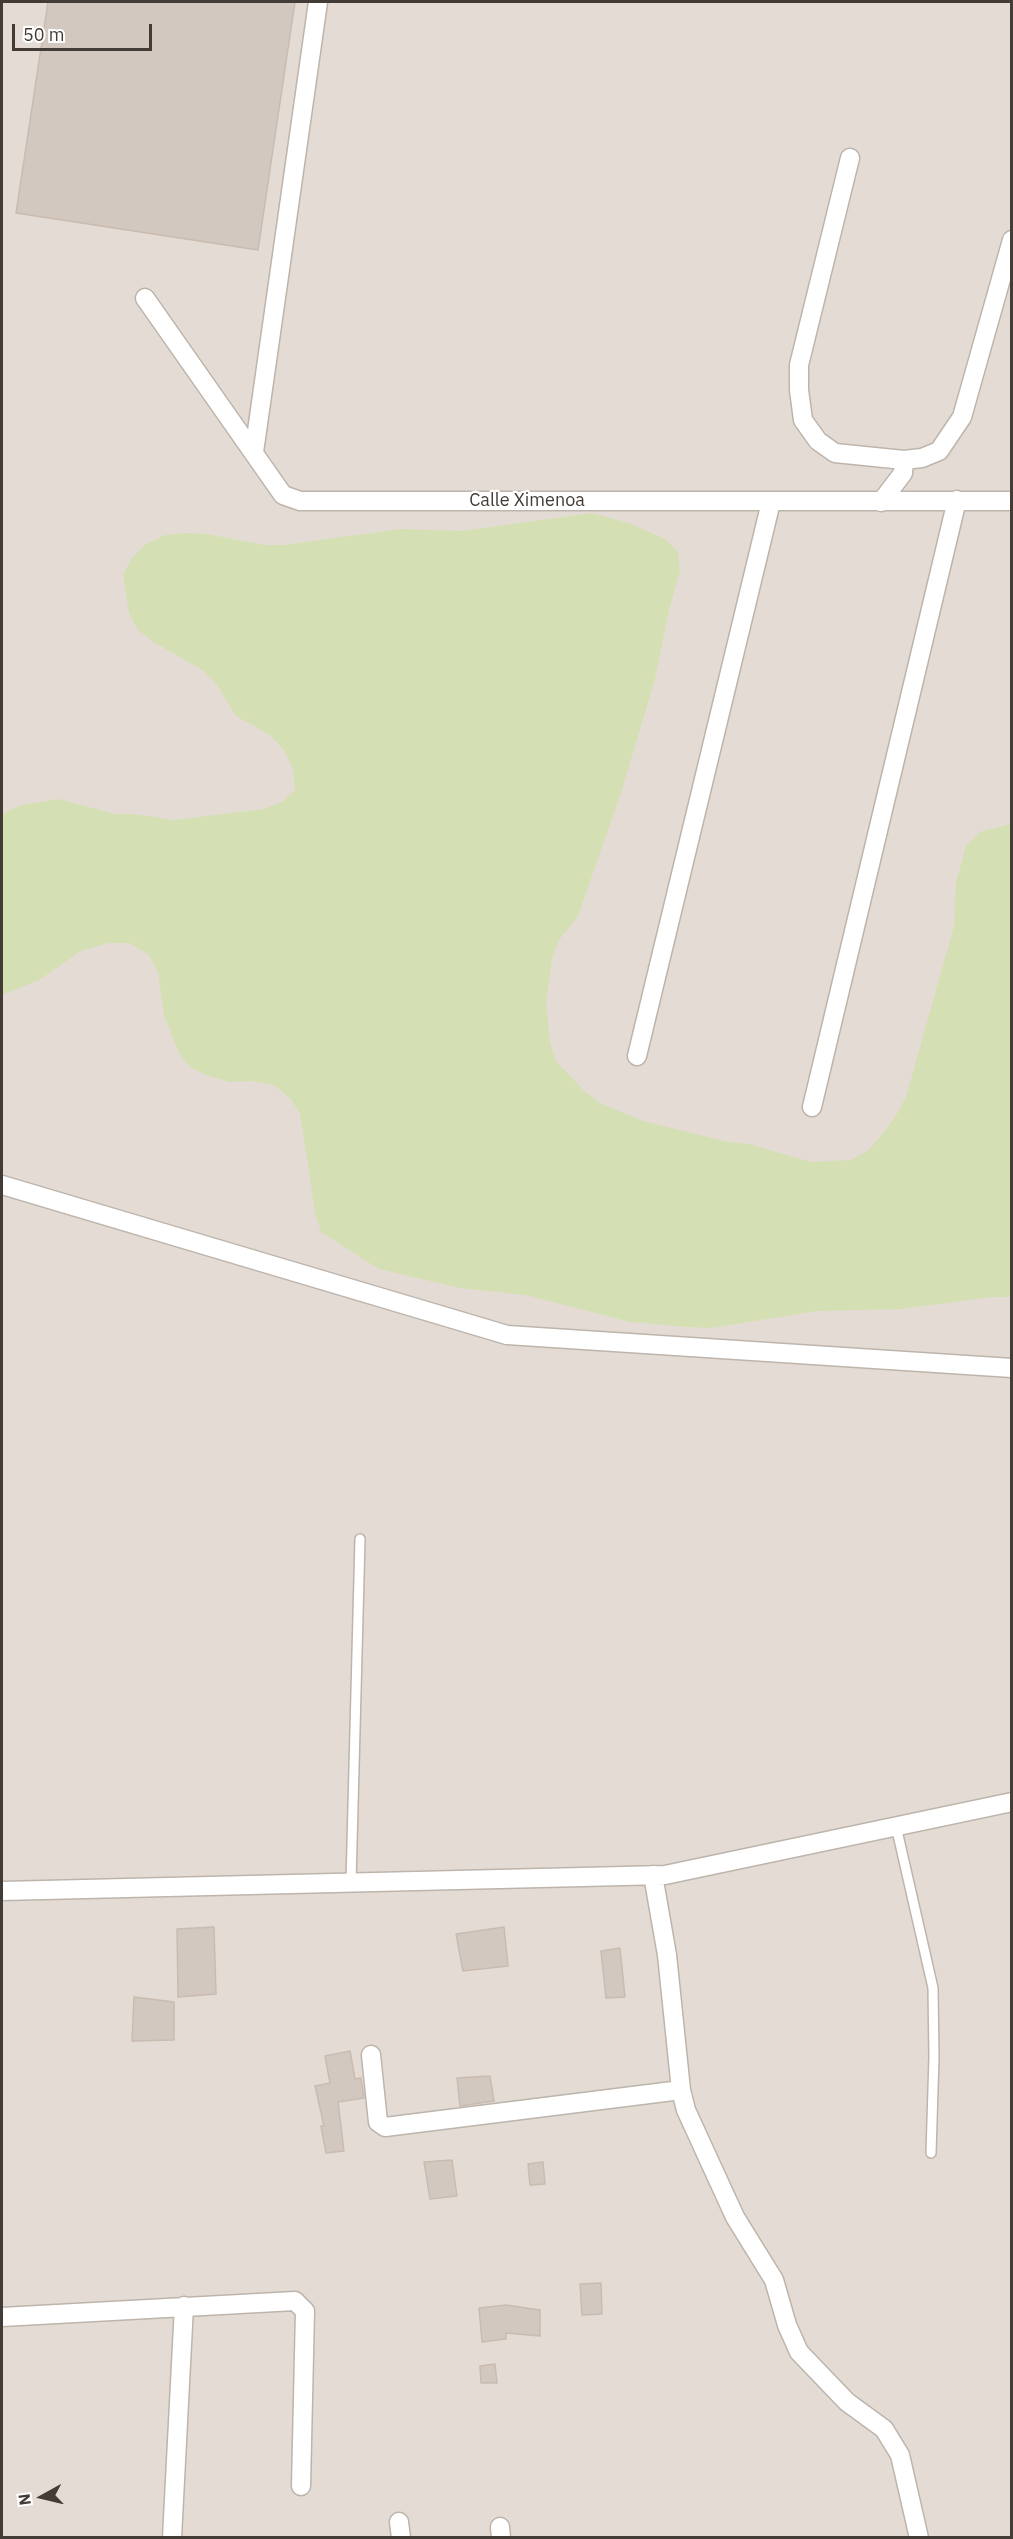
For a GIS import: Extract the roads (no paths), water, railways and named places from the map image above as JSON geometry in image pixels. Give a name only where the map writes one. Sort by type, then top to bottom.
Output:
[{"type":"street","points":[[254,452],[318,2]]},
{"type":"street","points":[[850,158],[799,365],[799,390],[803,420],[818,441],[835,453],[904,460],[922,458],[939,452],[962,417],[1011,240]]},
{"type":"street","name":"Calle Ximenoa","points":[[145,298],[283,495],[300,501],[1011,501]]},
{"type":"street","points":[[882,502],[903,472],[904,460]]},
{"type":"street","points":[[812,1107],[957,500]]},
{"type":"street","points":[[637,1056],[771,502]]},
{"type":"street","points":[[2,1185],[507,1335],[1011,1368]]},
{"type":"street","points":[[2,1891],[665,1875],[1011,1802]]},
{"type":"street","points":[[653,1875],[667,1955],[681,2090],[686,2110],[735,2217],[774,2280],[787,2325],[799,2352],[847,2402],[884,2429],[900,2455],[919,2538]]},
{"type":"street","points":[[371,2055],[378,2122],[385,2127],[681,2090]]},
{"type":"street","points":[[2,2317],[295,2301],[305,2311],[301,2486]]},
{"type":"street","points":[[172,2538],[184,2306]]},
{"type":"lane","points":[[351,1882],[360,1539]]},
{"type":"lane","points":[[896,1826],[933,1988],[934,2057],[931,2153]]}]
